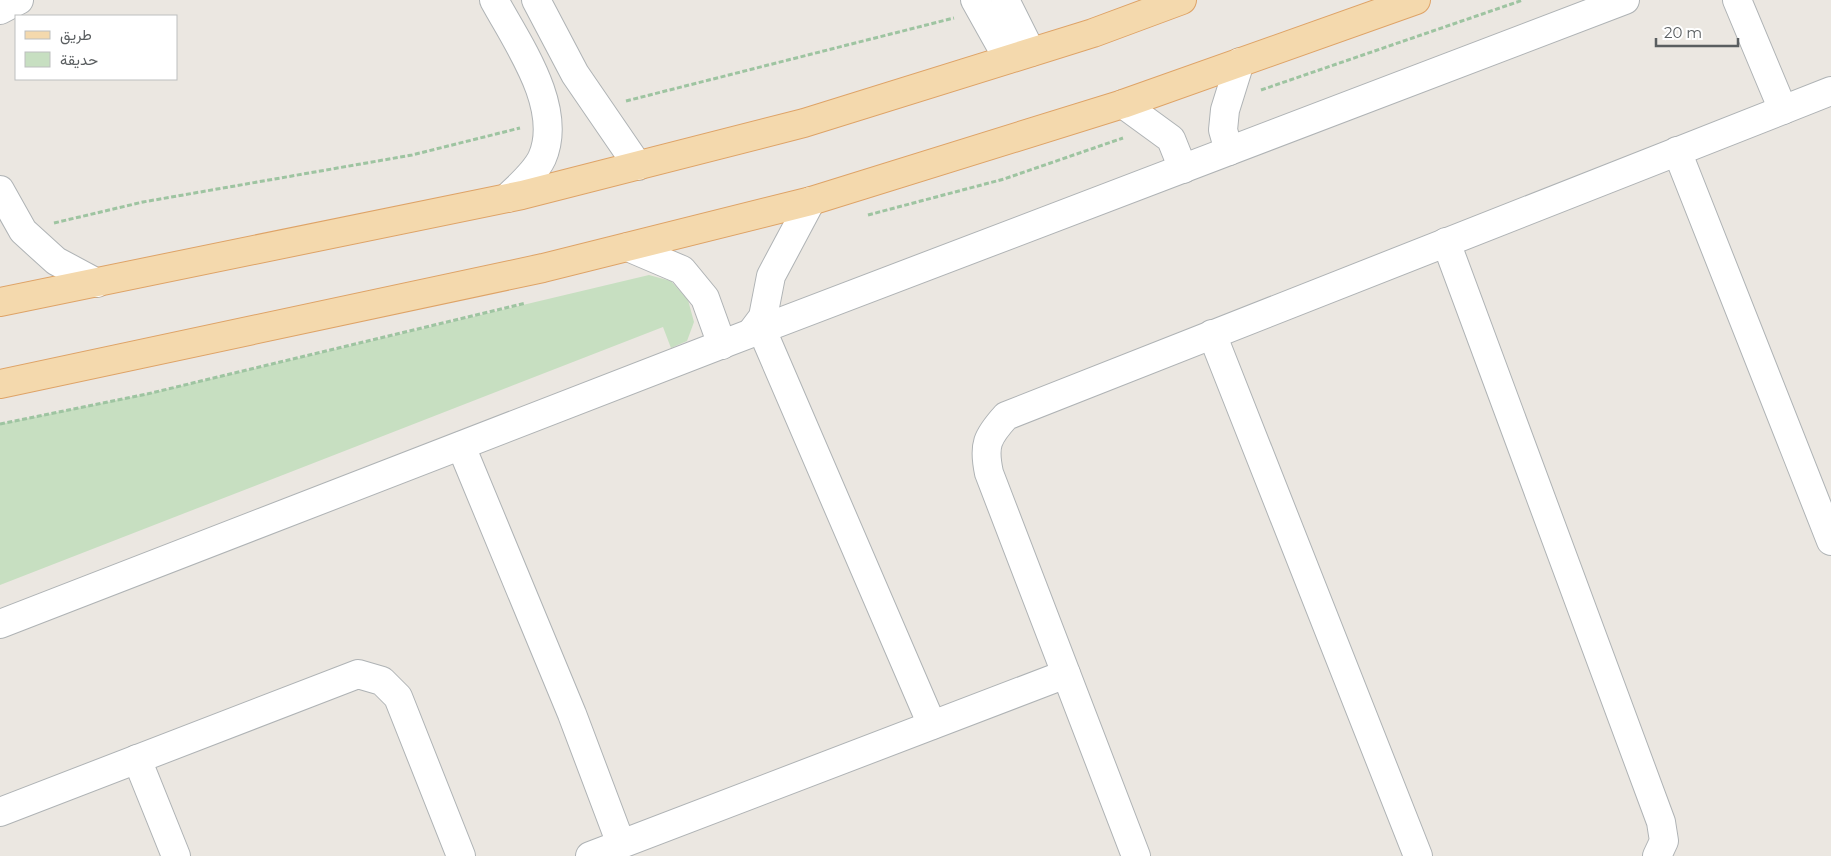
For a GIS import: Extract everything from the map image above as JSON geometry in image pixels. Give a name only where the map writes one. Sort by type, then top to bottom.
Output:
[{"type":"main road","points":[[0,302],[507,198],[804,124],[1093,33],[1182,0]]},
{"type":"main road","points":[[0,384],[543,268],[811,201],[1123,104],[1416,0]]},
{"type":"street","points":[[0,10],[18,0]]},
{"type":"street","points":[[494,0],[541,87],[549,139],[541,160],[507,198]]},
{"type":"street","points":[[536,0],[575,74],[638,166]]},
{"type":"street","points":[[0,624],[722,344],[1625,0]]},
{"type":"street","points":[[1737,0],[1783,110]]},
{"type":"street","points":[[987,3],[1020,56]]},
{"type":"street","points":[[1229,151],[1223,130],[1225,110],[1240,62]]},
{"type":"street","points":[[1136,856],[989,473],[985,454],[990,434],[1006,416],[1831,91]]},
{"type":"street","points":[[1123,104],[1171,139],[1183,168]]},
{"type":"street","points":[[1677,151],[1831,541]]},
{"type":"street","points":[[0,190],[23,231],[56,261],[97,282]]},
{"type":"street","points":[[756,331],[763,317],[771,276],[811,201]]},
{"type":"street","points":[[1446,242],[1662,822],[1664,841],[1657,856]]},
{"type":"street","points":[[628,247],[682,270],[705,298],[722,344]]},
{"type":"street","points":[[756,331],[932,725]]},
{"type":"street","points":[[1212,334],[1418,856]]},
{"type":"street","points":[[461,446],[572,714],[620,844]]},
{"type":"street","points":[[0,812],[358,674],[382,681],[398,697],[461,856]]},
{"type":"street","points":[[590,856],[1066,674]]},
{"type":"street","points":[[137,759],[176,856]]},
{"type":"path","points":[[598,108],[941,23],[987,3]]},
{"type":"path","points":[[23,231],[142,202],[412,155],[546,121]]},
{"type":"green space","points":[[649,275],[671,281],[688,300],[694,322],[687,341],[671,348],[663,327],[0,585],[0,424],[147,394]]}]
